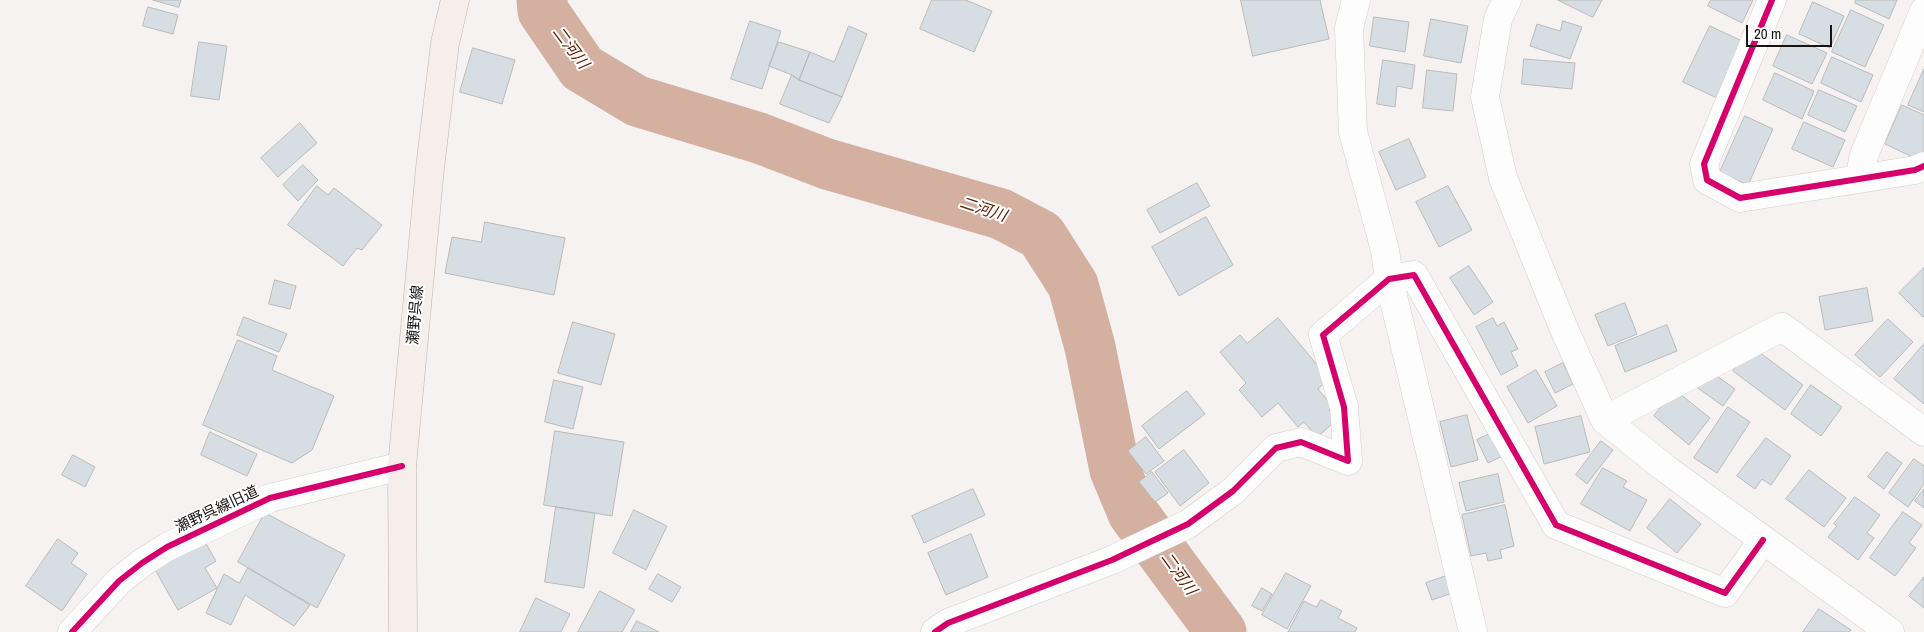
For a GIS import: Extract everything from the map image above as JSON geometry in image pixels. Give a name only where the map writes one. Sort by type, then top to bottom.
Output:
[{"type":"main road","name":"瀬野呉線","points":[[405,631],[402,466],[430,168],[445,43],[455,0]]},
{"type":"street","points":[[1356,0],[1349,28],[1353,132],[1385,250],[1389,279],[1473,632]]},
{"type":"street","points":[[1506,0],[1498,19],[1485,97],[1503,178],[1564,329],[1605,420],[1666,469],[1890,632]]},
{"type":"street","points":[[1772,0],[1704,164],[1707,180],[1740,198],[1859,179],[1924,166]]},
{"type":"street","points":[[1859,179],[1864,155],[1924,11]]},
{"type":"street","points":[[935,632],[948,623],[1112,560],[1188,524],[1233,491],[1276,448],[1301,442],[1348,461],[1344,407],[1323,335],[1389,279],[1414,275],[1556,525],[1725,593],[1763,540]]},
{"type":"street","points":[[1605,420],[1782,327],[1924,432]]},
{"type":"street","name":"瀬野呉線旧道","points":[[72,632],[119,581],[167,547],[270,498],[402,466]]},
{"type":"building","points":[[153,0],[181,0],[179,7]]},
{"type":"building","points":[[932,0],[966,0],[992,11],[974,52],[920,29]]},
{"type":"building","points":[[1241,0],[1320,0],[1329,39],[1253,56]]},
{"type":"building","points":[[1558,0],[1602,0],[1593,17]]},
{"type":"building","points":[[1711,0],[1753,0],[1742,23],[1708,6]]},
{"type":"building","points":[[1856,0],[1897,0],[1889,19],[1855,3]]},
{"type":"building","points":[[1813,2],[1844,16],[1830,48],[1799,34]]},
{"type":"building","points":[[148,7],[178,15],[173,34],[143,26]]},
{"type":"building","points":[[1851,10],[1884,25],[1865,67],[1832,52]]},
{"type":"building","points":[[1374,17],[1409,22],[1405,52],[1370,46]]},
{"type":"building","points":[[1431,19],[1468,26],[1461,63],[1424,56]]},
{"type":"building","points":[[750,21],[781,31],[762,89],[731,79]]},
{"type":"building","points":[[1563,21],[1582,27],[1570,59],[1530,46],[1537,24],[1560,31]]},
{"type":"building","points":[[849,26],[867,34],[842,97],[799,80],[810,52],[834,62]]},
{"type":"building","points":[[1710,26],[1744,42],[1717,98],[1683,82]]},
{"type":"building","points":[[1787,35],[1827,53],[1812,84],[1773,66]]},
{"type":"building","points":[[199,42],[227,46],[219,100],[191,96]]},
{"type":"building","points":[[779,42],[810,52],[799,80],[792,75],[769,66]]},
{"type":"building","points":[[473,48],[515,60],[502,104],[460,92]]},
{"type":"building","points":[[1832,57],[1873,75],[1861,102],[1821,83]]},
{"type":"building","points":[[1524,59],[1575,63],[1572,89],[1522,84]]},
{"type":"building","points":[[1383,60],[1415,65],[1412,89],[1397,86],[1395,107],[1377,104]]},
{"type":"building","points":[[1924,69],[1924,112],[1908,105]]},
{"type":"building","points":[[1427,70],[1457,74],[1453,111],[1423,108]]},
{"type":"building","points":[[1775,73],[1814,91],[1802,119],[1763,100]]},
{"type":"building","points":[[792,75],[799,80],[842,97],[829,123],[780,104]]},
{"type":"building","points":[[1819,90],[1857,106],[1845,132],[1808,115]]},
{"type":"building","points":[[1902,105],[1924,115],[1924,154],[1921,161],[1885,144]]},
{"type":"building","points":[[1745,116],[1773,129],[1748,185],[1720,172]]},
{"type":"building","points":[[1804,122],[1845,140],[1833,167],[1792,149]]},
{"type":"building","points":[[300,123],[317,143],[278,177],[261,158]]},
{"type":"building","points":[[1409,139],[1426,177],[1396,190],[1379,152]]},
{"type":"building","points":[[303,165],[318,180],[298,201],[283,185]]},
{"type":"building","points":[[1197,183],[1210,206],[1160,233],[1147,210]]},
{"type":"building","points":[[317,186],[328,195],[334,188],[382,225],[362,250],[357,248],[343,266],[288,225]]},
{"type":"building","points":[[1448,186],[1472,230],[1439,247],[1416,202]]},
{"type":"building","points":[[1206,217],[1233,265],[1179,296],[1152,247]]},
{"type":"building","points":[[485,222],[565,238],[554,295],[445,273],[452,237],[481,242]]},
{"type":"building","points":[[1469,266],[1493,302],[1474,315],[1450,278]]},
{"type":"building","points":[[1924,268],[1924,316],[1923,317],[1899,293]]},
{"type":"building","points":[[275,280],[296,286],[290,309],[269,304]]},
{"type":"building","points":[[1867,288],[1873,321],[1825,330],[1819,297]]},
{"type":"building","points":[[1625,303],[1637,334],[1608,346],[1595,315]]},
{"type":"building","points":[[244,317],[287,334],[279,352],[237,335]]},
{"type":"building","points":[[1278,318],[1329,379],[1318,389],[1333,407],[1329,410],[1337,420],[1317,437],[1304,422],[1298,427],[1278,403],[1262,417],[1239,390],[1246,383],[1220,352],[1240,335],[1247,343]]},
{"type":"building","points":[[1493,318],[1497,326],[1504,322],[1518,349],[1511,352],[1518,366],[1501,375],[1476,327]]},
{"type":"building","points":[[1888,319],[1913,342],[1880,377],[1855,355]]},
{"type":"building","points":[[573,322],[615,334],[601,385],[558,373]]},
{"type":"building","points":[[1667,325],[1677,351],[1625,372],[1615,346]]},
{"type":"building","points":[[238,340],[277,356],[272,370],[334,396],[312,450],[292,463],[203,425]]},
{"type":"building","points":[[1924,344],[1924,404],[1894,379]]},
{"type":"building","points":[[1751,346],[1803,385],[1785,410],[1733,371]]},
{"type":"building","points":[[1563,363],[1573,384],[1555,393],[1545,372]]},
{"type":"building","points":[[1707,369],[1735,389],[1723,406],[1695,386]]},
{"type":"building","points":[[1536,370],[1557,406],[1528,423],[1507,387]]},
{"type":"building","points":[[554,380],[583,387],[573,429],[545,422]]},
{"type":"building","points":[[1811,385],[1842,407],[1821,436],[1791,414]]},
{"type":"building","points":[[1675,390],[1710,418],[1689,445],[1654,416]]},
{"type":"building","points":[[1187,391],[1205,414],[1159,449],[1142,426]]},
{"type":"building","points":[[1728,407],[1750,422],[1717,473],[1694,458]]},
{"type":"building","points":[[1467,415],[1478,460],[1451,467],[1440,422]]},
{"type":"building","points":[[1581,416],[1590,452],[1544,464],[1535,427]]},
{"type":"building","points":[[555,431],[624,442],[612,516],[544,505]]},
{"type":"building","points":[[210,432],[257,454],[247,476],[201,455]]},
{"type":"building","points":[[1494,432],[1505,455],[1488,463],[1477,440]]},
{"type":"building","points":[[1146,437],[1164,461],[1146,474],[1128,451]]},
{"type":"building","points":[[1766,438],[1791,456],[1771,485],[1762,479],[1755,489],[1737,476]]},
{"type":"building","points":[[1601,441],[1613,450],[1587,484],[1576,475]]},
{"type":"building","points":[[1184,450],[1209,483],[1180,506],[1155,472]]},
{"type":"building","points":[[1887,452],[1902,463],[1884,489],[1868,477]]},
{"type":"building","points":[[73,455],[95,467],[85,487],[62,475]]},
{"type":"building","points":[[1914,459],[1924,466],[1924,484],[1908,507],[1889,493]]},
{"type":"building","points":[[1603,468],[1627,481],[1623,487],[1647,500],[1630,531],[1581,504]]},
{"type":"building","points":[[1809,470],[1846,498],[1824,527],[1786,499]]},
{"type":"building","points":[[1152,472],[1168,493],[1155,502],[1139,482]]},
{"type":"building","points":[[1498,474],[1504,502],[1466,511],[1459,483]]},
{"type":"building","points":[[973,489],[985,515],[924,543],[912,516]]},
{"type":"building","points":[[1924,489],[1924,508],[1915,501]]},
{"type":"building","points":[[1855,497],[1880,515],[1867,533],[1874,538],[1858,560],[1828,537],[1837,526],[1834,524]]},
{"type":"building","points":[[1670,499],[1701,524],[1677,553],[1647,528]]},
{"type":"building","points":[[1505,505],[1514,546],[1500,550],[1502,558],[1488,561],[1486,553],[1471,556],[1462,515]]},
{"type":"building","points":[[556,507],[595,513],[584,588],[545,582]]},
{"type":"building","points":[[634,510],[667,526],[646,570],[613,553]]},
{"type":"building","points":[[1903,512],[1922,525],[1909,543],[1916,548],[1895,576],[1870,558]]},
{"type":"building","points":[[265,513],[345,555],[317,608],[238,562]]},
{"type":"building","points":[[200,533],[216,561],[205,568],[217,588],[178,610],[150,561]]},
{"type":"building","points":[[971,534],[988,577],[946,595],[928,553]]},
{"type":"building","points":[[58,539],[78,553],[71,563],[87,574],[62,611],[26,586]]},
{"type":"building","points":[[248,568],[310,605],[294,626],[245,595],[231,625],[206,613],[224,574],[239,583]]},
{"type":"building","points":[[1286,573],[1311,586],[1287,629],[1262,615]]},
{"type":"building","points":[[658,574],[681,587],[672,602],[649,589]]},
{"type":"building","points":[[1452,574],[1458,591],[1432,600],[1426,583]]},
{"type":"building","points":[[1924,577],[1924,608],[1909,596]]},
{"type":"building","points":[[1262,588],[1272,594],[1262,611],[1252,606]]},
{"type":"building","points":[[600,591],[635,610],[622,632],[578,632]]},
{"type":"building","points":[[536,598],[570,614],[561,632],[520,632]]},
{"type":"building","points":[[1321,600],[1342,611],[1338,618],[1357,628],[1355,632],[1288,632],[1304,601],[1316,607]]},
{"type":"building","points":[[1819,609],[1851,630],[1849,632],[1803,632]]},
{"type":"building","points":[[637,621],[659,632],[631,632]]},
{"type":"waterway","name":"二河川","points":[[542,0],[543,11],[582,68],[637,101],[759,138],[827,164],[1001,214],[1041,235],[1073,285],[1090,347],[1115,470],[1133,513],[1221,632]]},
{"type":"cycle path","points":[[1772,0],[1704,164],[1707,180],[1740,198],[1915,170],[1924,166]]},
{"type":"cycle path","points":[[935,632],[948,623],[1112,560],[1188,524],[1233,491],[1276,448],[1301,442],[1348,461],[1344,407],[1323,335],[1389,279],[1414,275],[1556,525],[1725,593],[1763,540]]},
{"type":"cycle path","points":[[72,632],[119,581],[167,547],[270,498],[402,466]]}]
